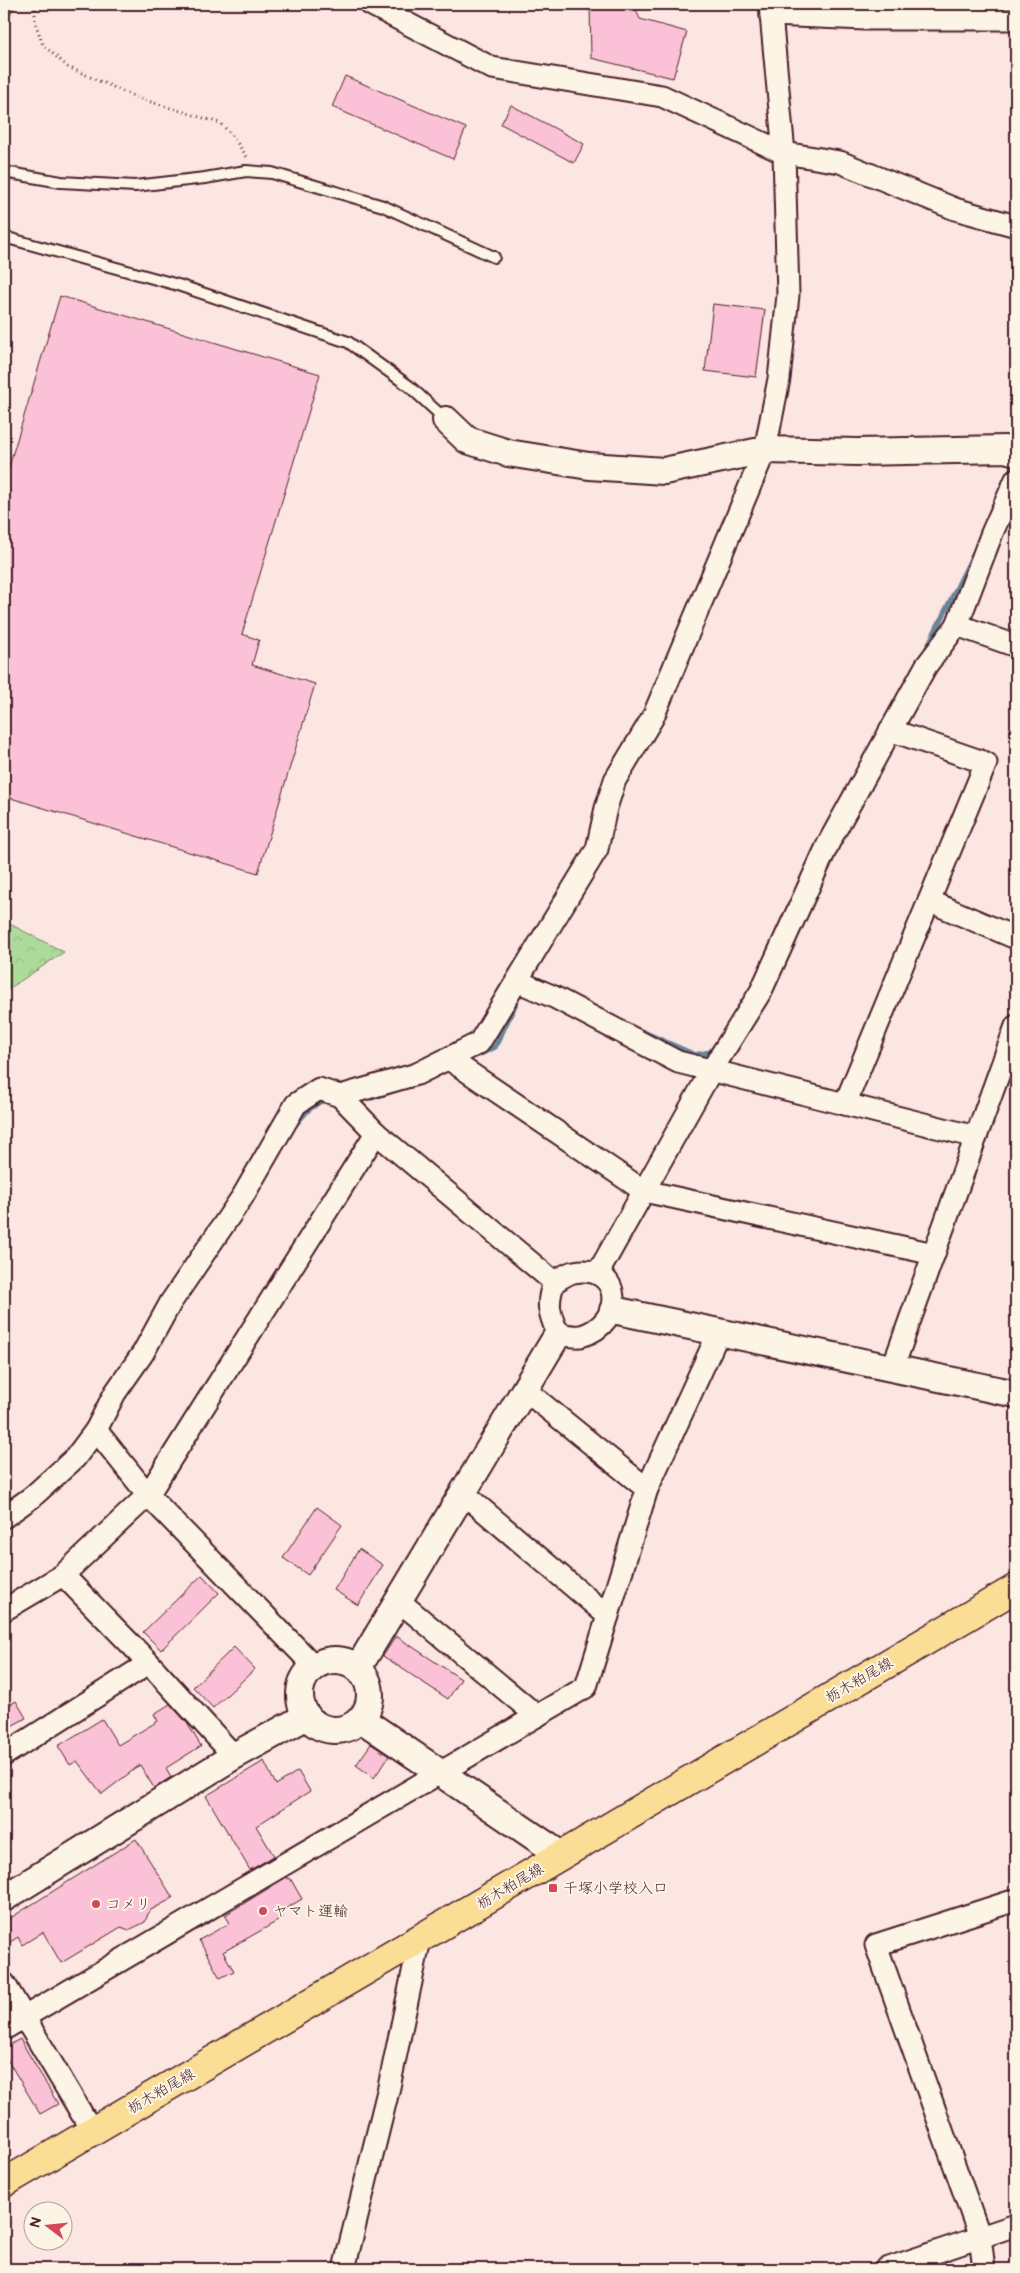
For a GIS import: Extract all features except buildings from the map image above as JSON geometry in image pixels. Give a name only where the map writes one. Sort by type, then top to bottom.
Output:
[{"type":"main road","name":"栃木粕尾線","points":[[4,2183],[1016,1588]]},
{"type":"street","points":[[370,4],[492,68],[662,96],[784,153],[840,162],[955,209],[1016,226]]},
{"type":"street","points":[[340,1096],[417,1074],[479,1043],[596,849],[615,780],[653,717],[765,450],[779,379],[788,295],[784,153],[771,9],[865,19],[1016,19]]},
{"type":"street","points":[[446,420],[467,440],[500,450],[589,466],[664,470],[765,450],[857,452],[1005,449],[1016,452]]},
{"type":"street","points":[[598,1273],[711,1071],[761,991],[829,842],[890,730],[926,666],[956,625],[992,533],[1016,480]]},
{"type":"street","points":[[956,625],[1016,646]]},
{"type":"street","points":[[845,1104],[986,763],[890,730]]},
{"type":"street","points":[[929,901],[1016,938]]},
{"type":"street","points":[[518,981],[554,997],[678,1062],[976,1136]]},
{"type":"street","points":[[892,1367],[1016,1026]]},
{"type":"street","points":[[449,1059],[644,1191],[934,1254]]},
{"type":"street","points":[[4,1517],[32,1497],[76,1458],[96,1430],[116,1393],[143,1353],[171,1302],[243,1196],[296,1104],[319,1089],[340,1096],[376,1133],[554,1282]]},
{"type":"street","points":[[4,1610],[63,1575],[148,1495],[376,1133]]},
{"type":"street","points":[[586,1271],[598,1273],[607,1281],[614,1299],[613,1310],[604,1324],[580,1336],[558,1334],[551,1319],[548,1298],[554,1282],[572,1272],[586,1271]]},
{"type":"street","points":[[613,1310],[1016,1394]]},
{"type":"street","points":[[4,2029],[586,1687],[647,1489],[719,1332]]},
{"type":"street","points":[[358,1668],[464,1494],[558,1334]]},
{"type":"street","points":[[525,1390],[647,1489]]},
{"type":"street","points":[[96,1430],[148,1495],[314,1666]]},
{"type":"street","points":[[464,1494],[608,1616]]},
{"type":"street","points":[[63,1575],[149,1663],[234,1756]]},
{"type":"street","points":[[399,1601],[537,1716]]},
{"type":"street","points":[[329,1660],[344,1661],[358,1668],[368,1684],[369,1693],[369,1702],[361,1719],[344,1729],[323,1728],[307,1716],[300,1699],[302,1681],[314,1666],[329,1660]]},
{"type":"street","points":[[4,1755],[149,1663]]},
{"type":"street","points":[[4,1898],[234,1756],[307,1716]]},
{"type":"street","points":[[361,1719],[561,1855]]},
{"type":"street","points":[[984,2269],[980,2237],[876,1945],[1016,1900]]},
{"type":"street","points":[[344,2269],[389,2087],[420,1940]]},
{"type":"street","points":[[4,1983],[92,2131]]},
{"type":"street","points":[[886,2269],[1016,2224]]},
{"type":"lane","points":[[4,172],[61,182],[135,186],[246,171],[272,173],[383,206],[494,257]]},
{"type":"lane","points":[[4,236],[178,285],[348,342],[409,386],[446,420]]},
{"type":"path","points":[[36,4],[35,22],[43,44],[68,67],[138,98],[220,123],[232,134],[258,172]]},
{"type":"green space","points":[[4,4],[16,4],[4,26]]},
{"type":"green space","points":[[4,921],[64,952],[4,992]]},
{"type":"waterway","points":[[1010,477],[1013,467]]},
{"type":"waterway","points":[[927,648],[974,553]]},
{"type":"waterway","points":[[478,1055],[495,1047],[515,1005]]},
{"type":"waterway","points":[[641,1031],[695,1055],[711,1052],[715,1046]]},
{"type":"waterway","points":[[372,1098],[396,1090]]},
{"type":"waterway","points":[[295,1125],[308,1110],[322,1100]]},
{"type":"place","name":"千塚小学校入口","points":[[553,1888]]},
{"type":"place","name":"コメリ","points":[[96,1904]]},
{"type":"place","name":"ヤマト運輸","points":[[263,1911]]}]
